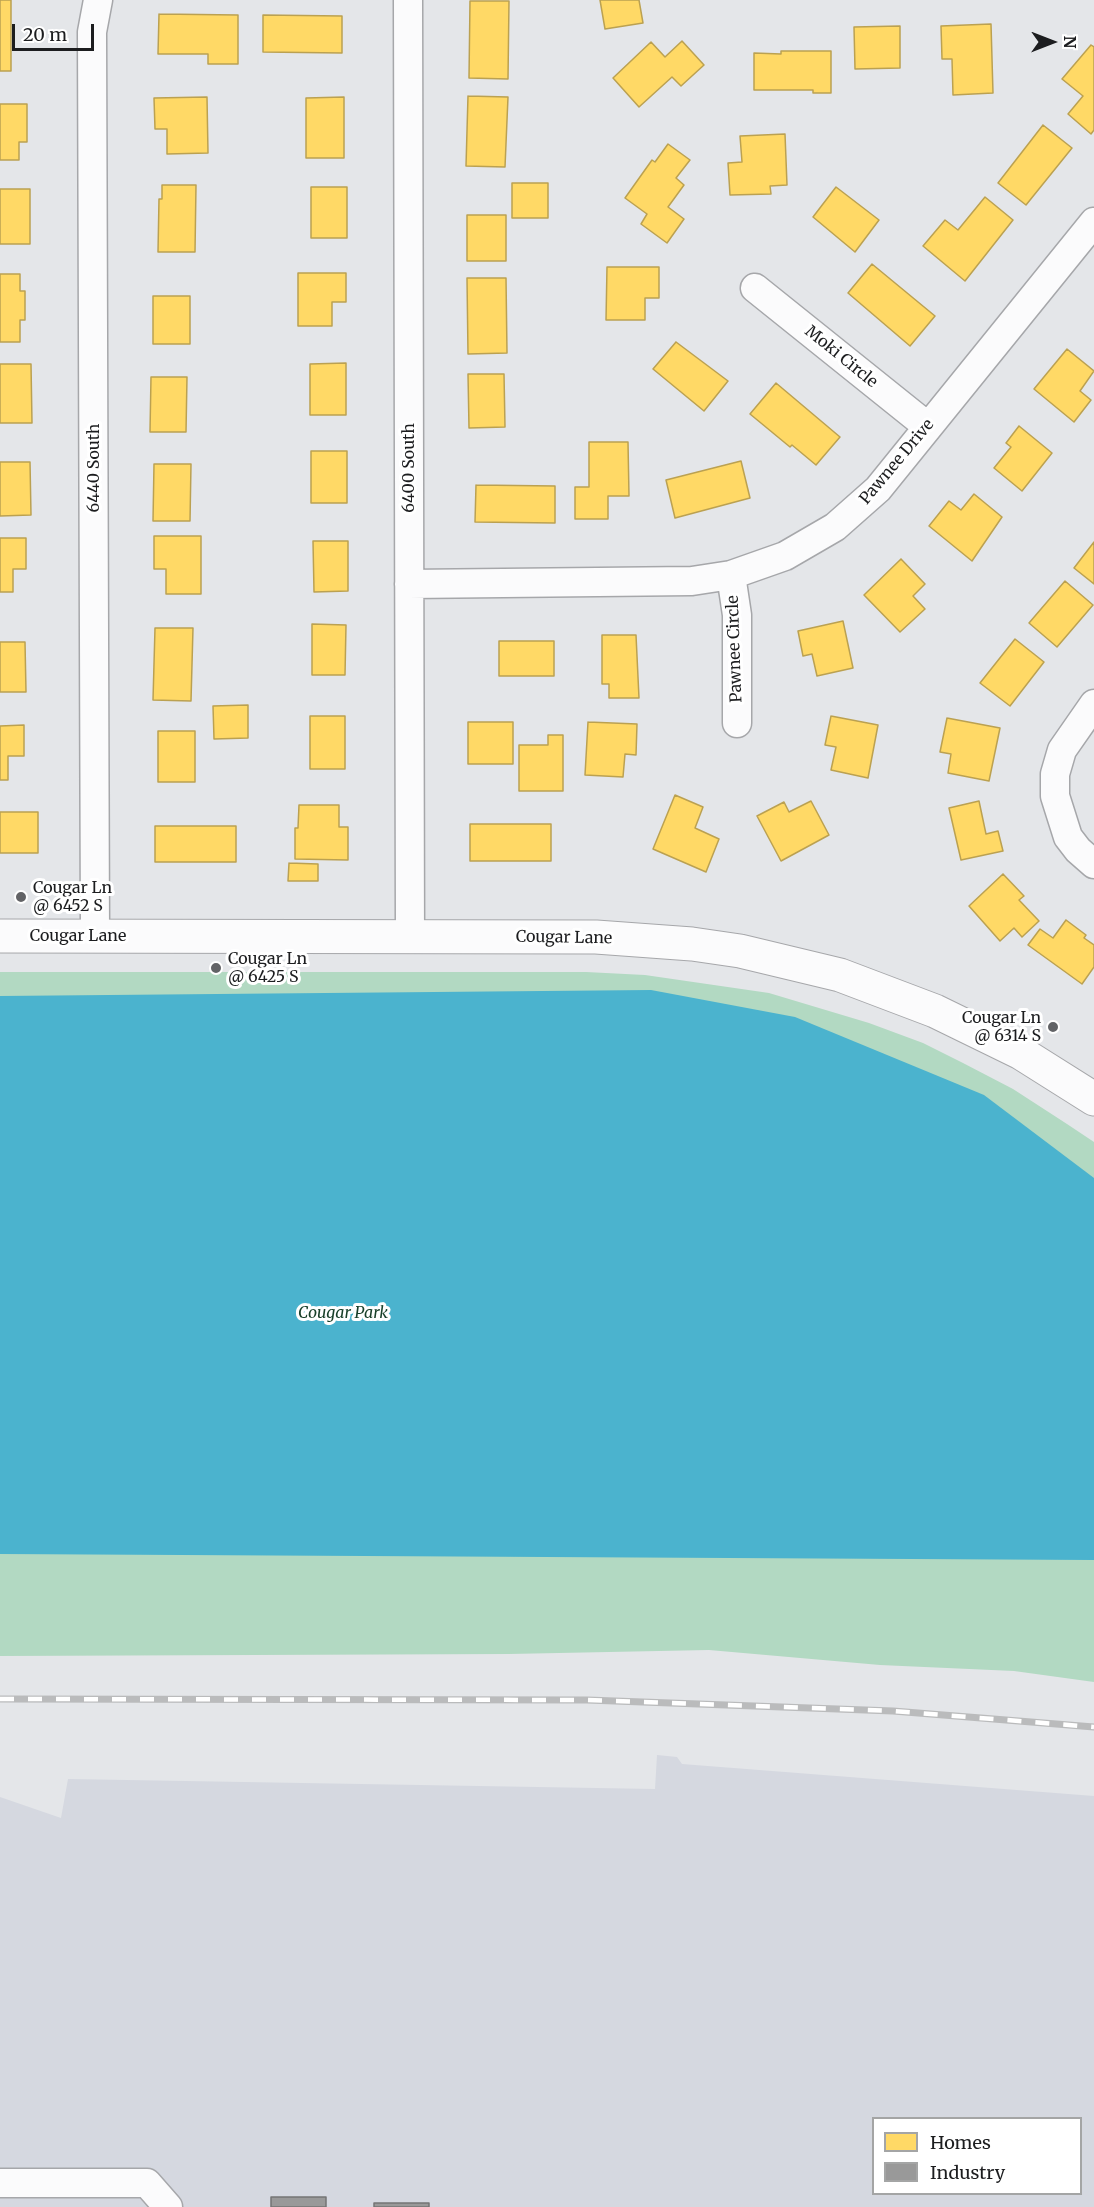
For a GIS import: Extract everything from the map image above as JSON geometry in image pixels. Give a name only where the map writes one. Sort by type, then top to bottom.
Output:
[{"type":"main road","name":"Cougar Lane","points":[[0,936],[410,936],[647,940],[728,949],[790,961],[850,978],[935,1011],[1021,1053],[1094,1099]]},
{"type":"street","name":"6440 South","points":[[95,936],[92,32],[99,0]]},
{"type":"street","name":"6400 South","points":[[408,0],[410,936]]},
{"type":"street","name":"Pawnee Drive","points":[[409,584],[672,582],[730,575],[785,556],[835,527],[878,489],[1094,222]]},
{"type":"street","name":"Moki Circle","points":[[754,288],[927,426]]},
{"type":"street","name":"Pawnee Circle","points":[[730,575],[737,615],[737,723]]},
{"type":"street","points":[[1094,704],[1062,750],[1055,774],[1055,796],[1068,837],[1078,850],[1094,864]]},
{"type":"street","points":[[0,2183],[147,2182],[168,2207]]},
{"type":"shaded area","points":[[657,1755],[677,1757],[682,1764],[1094,1796],[1094,2207],[0,2207],[0,1797],[61,1818],[68,1779],[655,1789]]},
{"type":"green space","name":"Cougar Park","points":[[0,972],[586,972],[645,975],[769,993],[869,1023],[923,1043],[963,1063],[1013,1089],[1067,1124],[1094,1142],[1094,1682],[1014,1671],[880,1665],[709,1650],[509,1654],[0,1656]]},
{"type":"water","name":"Cougar Park","points":[[651,990],[795,1017],[984,1095],[1094,1178],[1094,1560],[0,1554],[0,996]]},
{"type":"building: Homes","points":[[0,0],[11,0],[11,71],[0,71]]},
{"type":"building: Homes","points":[[600,0],[639,0],[643,23],[605,29]]},
{"type":"building: Homes","points":[[470,1],[509,1],[508,79],[469,78]]},
{"type":"building: Homes","points":[[159,14],[238,15],[238,64],[208,64],[208,54],[158,54]]},
{"type":"building: Homes","points":[[263,15],[342,16],[342,53],[263,52]]},
{"type":"building: Homes","points":[[991,24],[993,93],[953,95],[952,59],[942,59],[941,26]]},
{"type":"building: Homes","points":[[900,26],[900,68],[855,69],[854,27]]},
{"type":"building: Homes","points":[[682,41],[704,65],[681,86],[672,77],[639,107],[613,78],[651,42],[665,57]]},
{"type":"building: Homes","points":[[1091,45],[1094,47],[1094,130],[1091,134],[1068,114],[1083,96],[1062,79]]},
{"type":"building: Homes","points":[[781,51],[831,51],[831,93],[813,93],[813,90],[754,90],[754,53],[781,54]]},
{"type":"building: Homes","points":[[468,96],[508,97],[505,167],[466,166]]},
{"type":"building: Homes","points":[[207,97],[208,153],[167,154],[167,129],[155,129],[154,98]]},
{"type":"building: Homes","points":[[344,97],[344,158],[306,158],[306,98]]},
{"type":"building: Homes","points":[[0,104],[27,104],[27,142],[19,142],[19,160],[0,160]]},
{"type":"building: Homes","points":[[1043,125],[1072,148],[1026,205],[998,183]]},
{"type":"building: Homes","points":[[785,134],[787,185],[770,186],[771,194],[730,195],[728,163],[742,162],[740,136]]},
{"type":"building: Homes","points":[[668,144],[690,160],[676,178],[684,185],[668,207],[684,219],[667,243],[641,224],[647,214],[625,198],[652,160],[655,162]]},
{"type":"building: Homes","points":[[512,183],[548,183],[548,218],[512,218]]},
{"type":"building: Homes","points":[[162,185],[196,185],[195,252],[158,252],[159,199],[162,199]]},
{"type":"building: Homes","points":[[311,187],[347,187],[347,238],[311,238]]},
{"type":"building: Homes","points":[[836,187],[879,220],[855,252],[813,217]]},
{"type":"building: Homes","points":[[0,189],[30,189],[30,244],[0,244]]},
{"type":"building: Homes","points":[[985,197],[1013,220],[965,281],[923,246],[945,220],[958,230]]},
{"type":"building: Homes","points":[[467,215],[506,215],[506,261],[467,261]]},
{"type":"building: Homes","points":[[872,264],[935,316],[910,346],[848,293]]},
{"type":"building: Homes","points":[[607,267],[659,267],[659,298],[645,298],[645,320],[606,320]]},
{"type":"building: Homes","points":[[298,273],[346,273],[346,302],[332,302],[332,326],[298,326]]},
{"type":"building: Homes","points":[[0,274],[20,274],[20,291],[25,291],[25,320],[20,320],[20,342],[0,342]]},
{"type":"building: Homes","points":[[467,278],[506,278],[507,353],[468,354]]},
{"type":"building: Homes","points":[[153,296],[190,296],[190,344],[153,344]]},
{"type":"building: Homes","points":[[676,342],[728,381],[704,411],[653,369]]},
{"type":"building: Homes","points":[[1067,349],[1094,371],[1080,391],[1091,400],[1074,422],[1034,389]]},
{"type":"building: Homes","points":[[346,363],[346,415],[310,415],[310,364]]},
{"type":"building: Homes","points":[[0,364],[31,364],[32,423],[0,423]]},
{"type":"building: Homes","points":[[468,374],[504,374],[505,427],[469,428]]},
{"type":"building: Homes","points":[[151,377],[187,377],[186,432],[150,432]]},
{"type":"building: Homes","points":[[776,383],[840,437],[816,465],[750,414]]},
{"type":"building: Homes","points":[[1019,426],[1052,453],[1022,491],[994,468],[1011,447],[1006,443]]},
{"type":"building: Homes","points":[[589,442],[628,442],[629,496],[608,496],[608,519],[575,519],[575,487],[589,487]]},
{"type":"building: Homes","points":[[311,451],[347,451],[347,503],[311,503]]},
{"type":"building: Homes","points":[[741,461],[750,498],[675,518],[666,480]]},
{"type":"building: Homes","points":[[0,462],[30,462],[31,515],[0,516]]},
{"type":"building: Homes","points":[[154,464],[191,464],[190,521],[153,521]]},
{"type":"building: Homes","points":[[476,485],[555,486],[555,523],[475,522]]},
{"type":"building: Homes","points":[[974,494],[1002,517],[972,561],[929,526],[949,501],[961,510]]},
{"type":"building: Homes","points":[[154,536],[201,536],[201,594],[166,594],[166,569],[154,569]]},
{"type":"building: Homes","points":[[0,538],[26,538],[26,569],[13,569],[13,592],[0,592]]},
{"type":"building: Homes","points":[[313,541],[348,541],[348,591],[314,592]]},
{"type":"building: Homes","points":[[1094,542],[1094,584],[1074,568]]},
{"type":"building: Homes","points":[[901,559],[925,584],[913,596],[925,609],[900,632],[864,595]]},
{"type":"building: Homes","points":[[1065,581],[1093,605],[1057,647],[1029,623]]},
{"type":"building: Homes","points":[[843,621],[853,668],[817,676],[812,654],[803,656],[798,631]]},
{"type":"building: Homes","points":[[312,624],[346,625],[345,675],[312,675]]},
{"type":"building: Homes","points":[[155,628],[193,628],[191,701],[153,700]]},
{"type":"building: Homes","points":[[602,635],[636,635],[639,698],[609,698],[609,684],[602,684]]},
{"type":"building: Homes","points":[[1015,639],[1044,662],[1010,706],[980,683]]},
{"type":"building: Homes","points":[[499,641],[554,641],[554,676],[499,676]]},
{"type":"building: Homes","points":[[0,642],[25,642],[26,692],[0,692]]},
{"type":"building: Homes","points":[[248,705],[248,738],[214,739],[213,706]]},
{"type":"building: Homes","points":[[310,716],[345,716],[345,769],[310,769]]},
{"type":"building: Homes","points":[[831,716],[878,725],[868,778],[831,770],[836,747],[825,745]]},
{"type":"building: Homes","points":[[947,718],[1000,728],[989,781],[948,773],[951,754],[940,752]]},
{"type":"building: Homes","points":[[468,722],[513,722],[513,764],[468,764]]},
{"type":"building: Homes","points":[[588,722],[637,724],[636,755],[625,754],[623,777],[585,775]]},
{"type":"building: Homes","points":[[24,725],[24,756],[8,756],[8,780],[0,780],[0,726]]},
{"type":"building: Homes","points":[[158,731],[195,731],[195,782],[158,782]]},
{"type":"building: Homes","points":[[548,735],[563,735],[563,791],[519,791],[519,745],[548,745]]},
{"type":"building: Homes","points":[[675,795],[703,807],[695,828],[719,839],[706,872],[653,849]]},
{"type":"building: Homes","points":[[811,801],[829,835],[781,861],[757,816],[784,802],[789,812]]},
{"type":"building: Homes","points":[[979,801],[986,834],[998,831],[1003,851],[961,860],[949,808]]},
{"type":"building: Homes","points":[[299,805],[339,805],[339,827],[348,827],[348,860],[295,859],[295,828],[298,828]]},
{"type":"building: Homes","points":[[0,812],[38,812],[38,853],[0,853]]},
{"type":"building: Homes","points":[[470,824],[551,824],[551,861],[470,861]]},
{"type":"building: Homes","points":[[155,826],[236,826],[236,862],[155,862]]},
{"type":"building: Homes","points":[[289,863],[318,864],[318,881],[288,881]]},
{"type":"building: Homes","points":[[1003,874],[1024,896],[1019,900],[1039,921],[1022,937],[1014,928],[1000,941],[969,906]]},
{"type":"building: Homes","points":[[1066,920],[1086,935],[1084,938],[1094,945],[1094,967],[1082,984],[1028,945],[1040,929],[1053,938]]},
{"type":"building: Industry","points":[[271,2197],[326,2197],[326,2207],[271,2207]]},
{"type":"building: Industry","points":[[374,2203],[429,2203],[429,2207],[374,2207]]},
{"type":"railway","points":[[0,1699],[587,1700],[893,1711],[1094,1727]]},
{"type":"place","name":"Cougar Ln @ 6452 S","points":[[21,897]]},
{"type":"place","name":"Cougar Ln @ 6425 S","points":[[216,968]]},
{"type":"place","name":"Cougar Ln @ 6314 S","points":[[1053,1027]]}]
